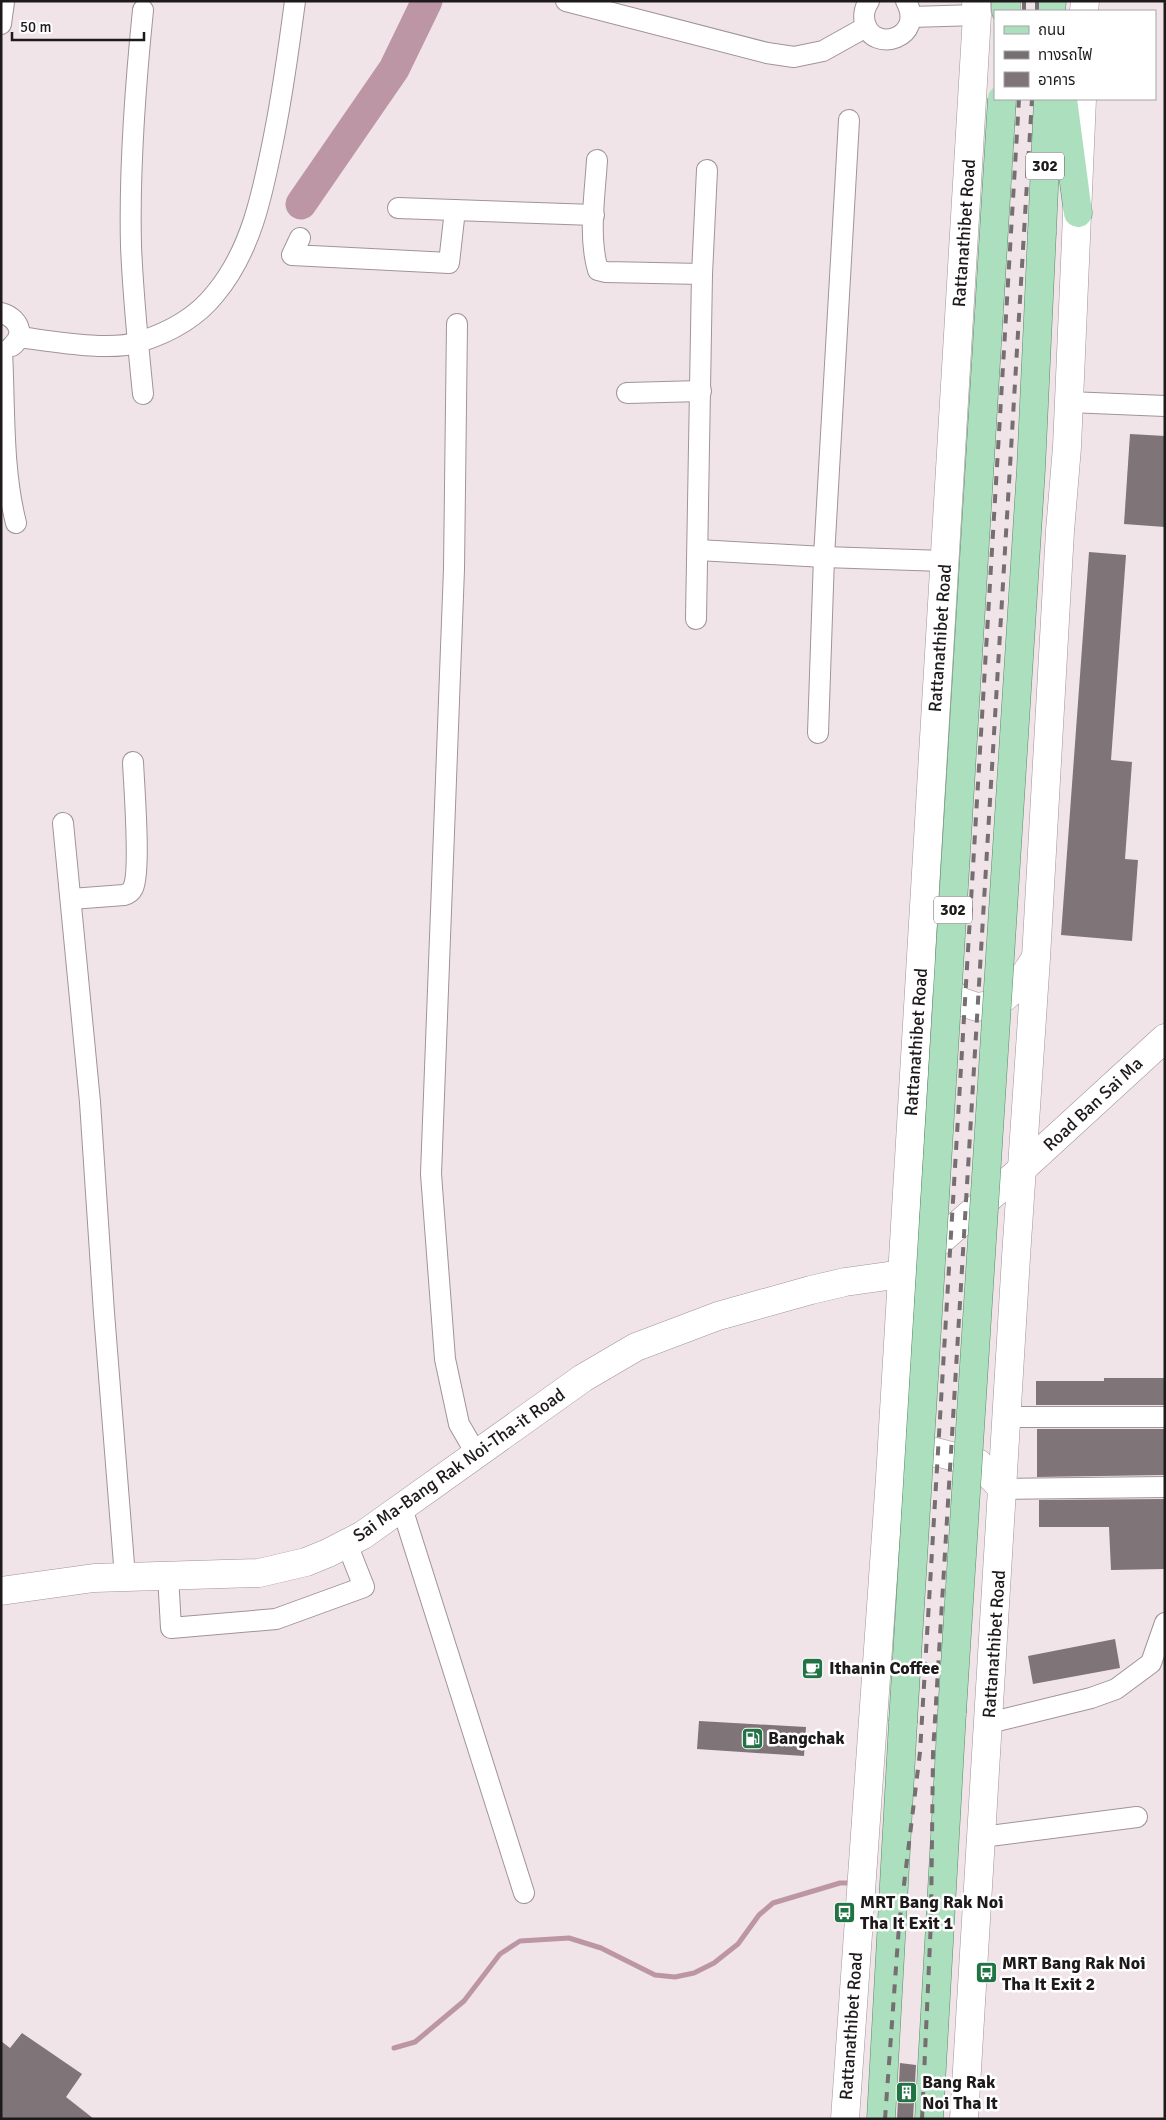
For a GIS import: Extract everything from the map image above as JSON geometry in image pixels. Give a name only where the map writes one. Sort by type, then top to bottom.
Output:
[{"type":"main road","name":"Rattanathibet Road","points":[[845,2119],[890,1478],[977,8]]},
{"type":"main road","name":"Rattanathibet Road","points":[[881,2119],[903,1722],[1002,100]]},
{"type":"main road","name":"Rattanathibet Road","points":[[929,2119],[952,1712],[1031,469],[1048,100]]},
{"type":"main road","points":[[1064,100],[1078,212]]},
{"type":"main road","name":"Rattanathibet Road","points":[[964,2119],[1069,402],[1082,100]]},
{"type":"main road","points":[[922,950],[936,976],[959,1001],[977,1007],[996,1004],[1017,987],[1036,958]]},
{"type":"main road","name":"Road Ban Sai Ma","points":[[1022,1170],[1165,1038]]},
{"type":"main road","points":[[902,1274],[1022,1170]]},
{"type":"main road","name":"Sai Ma-Bang Rak Noi-Tha-it Road","points":[[1,1591],[94,1578],[259,1573],[306,1562],[347,1544],[402,1508],[582,1378],[636,1347],[718,1316],[811,1290],[845,1282],[902,1274]]},
{"type":"main road","points":[[890,1478],[910,1459],[936,1452],[978,1463],[1003,1489]]},
{"type":"street","points":[[19,337],[102,346],[138,343],[175,327],[196,314],[221,287],[232,272],[245,245],[258,208],[269,164],[285,78],[295,1]]},
{"type":"street","points":[[566,1],[767,52],[794,56],[823,51],[866,27]]},
{"type":"street","points":[[869,1],[863,14],[866,27],[877,37],[886,40],[895,39],[903,34],[909,26],[909,9],[977,8]]},
{"type":"street","points":[[1,24],[4,2]]},
{"type":"street","points":[[143,10],[133,107],[131,173],[131,246],[143,394]]},
{"type":"street","points":[[818,732],[824,557],[849,120]]},
{"type":"street","points":[[597,160],[594,215],[595,260],[598,270],[606,272],[702,274]]},
{"type":"street","points":[[696,619],[702,274],[707,170]]},
{"type":"street","points":[[398,208],[594,215]]},
{"type":"street","points":[[300,238],[292,255],[449,263],[455,210]]},
{"type":"street","points":[[1,313],[9,315],[16,320],[19,329],[19,337],[15,344],[2,351],[7,474],[9,496],[16,524]]},
{"type":"street","points":[[457,324],[454,569],[431,1174],[445,1359],[459,1424],[477,1455]]},
{"type":"street","points":[[627,392],[701,392]]},
{"type":"street","points":[[1069,402],[1165,406]]},
{"type":"street","points":[[698,550],[824,557],[944,560]]},
{"type":"street","points":[[71,899],[124,895],[133,888],[136,854],[133,762]]},
{"type":"street","points":[[63,823],[89,1093],[104,1323],[125,1576]]},
{"type":"street","points":[[1006,1417],[1165,1417]]},
{"type":"street","points":[[1003,1489],[1165,1487]]},
{"type":"street","points":[[402,1508],[524,1893]]},
{"type":"street","points":[[168,1575],[171,1628],[276,1619],[364,1587],[347,1544]]},
{"type":"street","points":[[989,1723],[1091,1698],[1116,1688],[1151,1663],[1165,1623]]},
{"type":"street","points":[[982,1837],[1137,1817]]},
{"type":"building","points":[[1130,434],[1165,436],[1165,527],[1124,524]]},
{"type":"building","points":[[1089,552],[1126,555],[1111,760],[1132,762],[1125,859],[1138,860],[1132,941],[1061,935]]},
{"type":"building","points":[[1104,1378],[1164,1378],[1165,1405],[1036,1405],[1036,1381],[1104,1381]]},
{"type":"building","points":[[1037,1429],[1165,1429],[1165,1475],[1037,1477]]},
{"type":"building","points":[[1164,1499],[1165,1569],[1111,1570],[1109,1527],[1039,1527],[1039,1500]]},
{"type":"building","points":[[1115,1639],[1120,1668],[1033,1684],[1028,1656]]},
{"type":"building","name":"Bangchak","points":[[699,1721],[806,1727],[804,1756],[697,1749]]},
{"type":"building","points":[[22,2033],[82,2074],[66,2097],[94,2119],[1,2119],[1,2041],[10,2048]]},
{"type":"building","points":[[900,2063],[916,2065],[913,2119],[897,2119]]},
{"type":"waterway","points":[[301,204],[394,69],[427,1]]},
{"type":"waterway","points":[[394,2048],[415,2042],[464,2001],[500,1954],[520,1941],[569,1938],[601,1948],[655,1975],[675,1977],[694,1973],[714,1963],[738,1944],[759,1915],[773,1903],[840,1883],[854,1883]]},
{"type":"railway","points":[[1024,1],[1024,10]]},
{"type":"railway","points":[[1037,1],[1037,10]]},
{"type":"railway","points":[[885,2119],[899,1926],[920,1752],[1019,100]]},
{"type":"railway","points":[[922,2119],[931,1921],[933,1753],[1032,100]]},
{"type":"place","name":"Ithanin Coffee","points":[[813,1668]]},
{"type":"place","name":"Bangchak","points":[[752,1738]]},
{"type":"place","name":"MRT Bang Rak Noi Tha It Exit 1","points":[[844,1912]]},
{"type":"place","name":"MRT Bang Rak Noi Tha It Exit 2","points":[[986,1973]]},
{"type":"place","name":"Bang Rak Noi Tha It","points":[[906,2092]]}]
